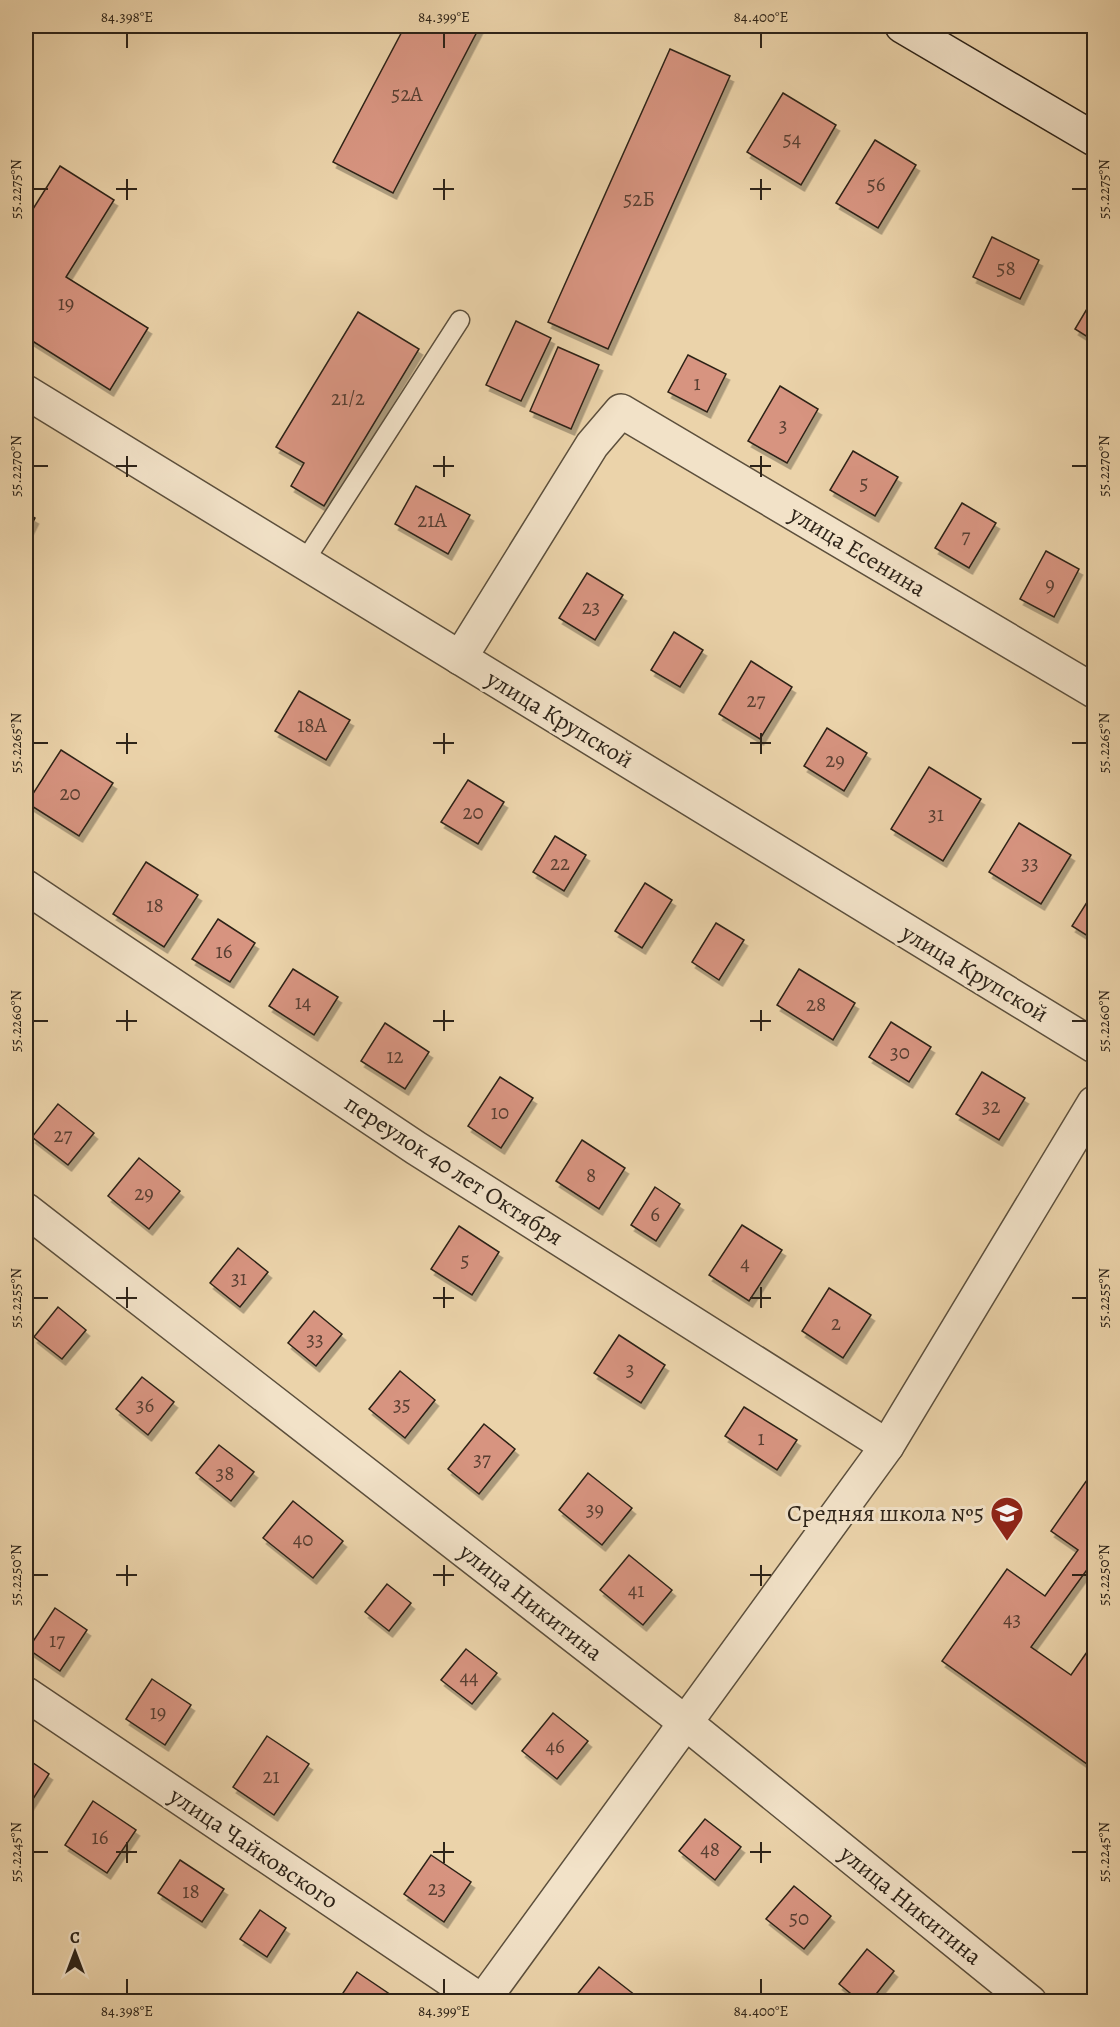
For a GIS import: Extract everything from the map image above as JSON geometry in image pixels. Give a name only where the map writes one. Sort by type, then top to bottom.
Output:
[{"type":"street","points":[[902,26],[1095,139]]},
{"type":"street","name":"улица Крупской","points":[[26,392],[1095,1046]]},
{"type":"street","name":"улица Есенина","points":[[460,657],[592,445],[621,411],[1095,691]]},
{"type":"street","name":"переулок 40 лет Октября","points":[[26,887],[416,1148],[887,1446]]},
{"type":"street","points":[[482,2001],[887,1446],[1095,1103]]},
{"type":"street","name":"улица Никитина","points":[[26,1210],[686,1723],[1030,2001]]},
{"type":"street","name":"улица Чайковского","points":[[26,1694],[482,2001]]},
{"type":"lane","points":[[304,562],[460,320]]},
{"type":"building","points":[[405,26],[480,26],[393,193],[333,162]]},
{"type":"building","points":[[670,49],[730,76],[608,349],[548,322]]},
{"type":"building","points":[[783,93],[836,125],[801,185],[747,152]]},
{"type":"building","points":[[875,140],[916,165],[878,228],[836,203]]},
{"type":"building","points":[[60,166],[114,200],[66,277],[148,328],[110,390],[26,337],[26,220]]},
{"type":"building","points":[[992,237],[1039,260],[1020,299],[973,277]]},
{"type":"building","points":[[1094,297],[1094,341],[1075,329]]},
{"type":"building","points":[[358,312],[419,349],[324,506],[291,486],[304,463],[276,447]]},
{"type":"building","points":[[516,321],[551,338],[521,401],[486,385]]},
{"type":"building","points":[[558,347],[599,365],[571,429],[530,411]]},
{"type":"building","points":[[688,355],[726,374],[707,412],[668,392]]},
{"type":"building","points":[[780,386],[818,409],[787,463],[748,441]]},
{"type":"building","points":[[853,451],[898,477],[875,516],[830,490]]},
{"type":"building","points":[[416,486],[470,515],[448,554],[395,524]]},
{"type":"building","points":[[962,503],[996,523],[969,568],[935,548]]},
{"type":"building","points":[[26,513],[35,518],[26,536]]},
{"type":"building","points":[[1046,551],[1079,569],[1054,617],[1020,599]]},
{"type":"building","points":[[587,573],[623,595],[595,640],[559,618]]},
{"type":"building","points":[[674,632],[703,650],[680,687],[651,670]]},
{"type":"building","points":[[751,661],[792,687],[760,739],[719,714]]},
{"type":"building","points":[[299,691],[350,720],[326,760],[275,731]]},
{"type":"building","points":[[827,728],[867,753],[844,791],[804,766]]},
{"type":"building","points":[[61,750],[113,783],[79,836],[27,803]]},
{"type":"building","points":[[929,767],[981,799],[943,861],[891,829]]},
{"type":"building","points":[[468,780],[504,802],[478,844],[441,822]]},
{"type":"building","points":[[1019,823],[1071,855],[1041,904],[989,872]]},
{"type":"building","points":[[555,836],[586,855],[564,891],[533,872]]},
{"type":"building","points":[[146,862],[198,895],[164,947],[113,914]]},
{"type":"building","points":[[645,883],[672,900],[642,948],[615,931]]},
{"type":"building","points":[[1094,891],[1094,940],[1072,926]]},
{"type":"building","points":[[218,919],[255,943],[230,982],[192,959]]},
{"type":"building","points":[[716,923],[744,940],[719,980],[692,962]]},
{"type":"building","points":[[293,969],[338,997],[314,1035],[269,1006]]},
{"type":"building","points":[[799,969],[855,1003],[833,1040],[777,1005]]},
{"type":"building","points":[[891,1022],[931,1047],[909,1082],[869,1057]]},
{"type":"building","points":[[385,1023],[429,1052],[405,1089],[361,1061]]},
{"type":"building","points":[[982,1072],[1025,1098],[999,1140],[956,1114]]},
{"type":"building","points":[[500,1077],[533,1098],[501,1148],[468,1126]]},
{"type":"building","points":[[58,1104],[94,1133],[68,1165],[32,1137]]},
{"type":"building","points":[[582,1140],[625,1168],[599,1209],[556,1181]]},
{"type":"building","points":[[139,1158],[180,1191],[149,1229],[108,1196]]},
{"type":"building","points":[[655,1187],[680,1204],[656,1241],[631,1225]]},
{"type":"building","points":[[742,1225],[782,1250],[749,1301],[709,1275]]},
{"type":"building","points":[[459,1226],[499,1252],[472,1295],[431,1269]]},
{"type":"building","points":[[238,1248],[268,1272],[240,1307],[210,1283]]},
{"type":"building","points":[[829,1288],[871,1315],[843,1358],[802,1331]]},
{"type":"building","points":[[58,1307],[86,1330],[62,1359],[34,1337]]},
{"type":"building","points":[[314,1311],[342,1334],[316,1366],[288,1343]]},
{"type":"building","points":[[619,1335],[665,1365],[641,1403],[594,1373]]},
{"type":"building","points":[[400,1371],[435,1400],[405,1438],[369,1409]]},
{"type":"building","points":[[142,1377],[174,1402],[148,1435],[116,1409]]},
{"type":"building","points":[[744,1407],[797,1440],[777,1470],[725,1436]]},
{"type":"building","points":[[484,1424],[515,1449],[479,1494],[448,1469]]},
{"type":"building","points":[[219,1445],[254,1472],[231,1501],[196,1473]]},
{"type":"building","points":[[1094,1470],[1094,1560],[1031,1647],[1071,1675],[1094,1642],[1094,1769],[942,1661],[1007,1569],[1045,1596],[1078,1550],[1051,1531]]},
{"type":"building","points":[[588,1473],[632,1508],[602,1545],[559,1510]]},
{"type":"building","points":[[293,1501],[343,1541],[313,1578],[263,1538]]},
{"type":"building","points":[[629,1555],[672,1590],[643,1625],[600,1590]]},
{"type":"building","points":[[387,1584],[411,1603],[389,1631],[365,1612]]},
{"type":"building","points":[[55,1608],[87,1630],[60,1671],[28,1649]]},
{"type":"building","points":[[466,1649],[497,1673],[472,1704],[441,1680]]},
{"type":"building","points":[[152,1679],[191,1705],[165,1745],[126,1719]]},
{"type":"building","points":[[553,1713],[588,1741],[557,1779],[522,1751]]},
{"type":"building","points":[[267,1736],[309,1764],[274,1815],[233,1787]]},
{"type":"building","points":[[26,1758],[49,1774],[26,1810]]},
{"type":"building","points":[[93,1801],[136,1830],[107,1873],[65,1845]]},
{"type":"building","points":[[705,1819],[741,1847],[715,1880],[679,1851]]},
{"type":"building","points":[[431,1855],[471,1882],[444,1922],[404,1894]]},
{"type":"building","points":[[180,1860],[224,1889],[202,1922],[158,1893]]},
{"type":"building","points":[[794,1886],[831,1916],[804,1949],[766,1919]]},
{"type":"building","points":[[260,1910],[286,1928],[267,1957],[240,1939]]},
{"type":"building","points":[[867,1949],[894,1971],[870,2002],[861,2002],[839,1984]]},
{"type":"building","points":[[599,1967],[640,1999],[637,2002],[571,2002]]},
{"type":"building","points":[[357,1972],[391,1995],[387,2002],[337,2002]]},
{"type":"place","name":"Средняя школа №5","points":[[1007,1542]]}]
